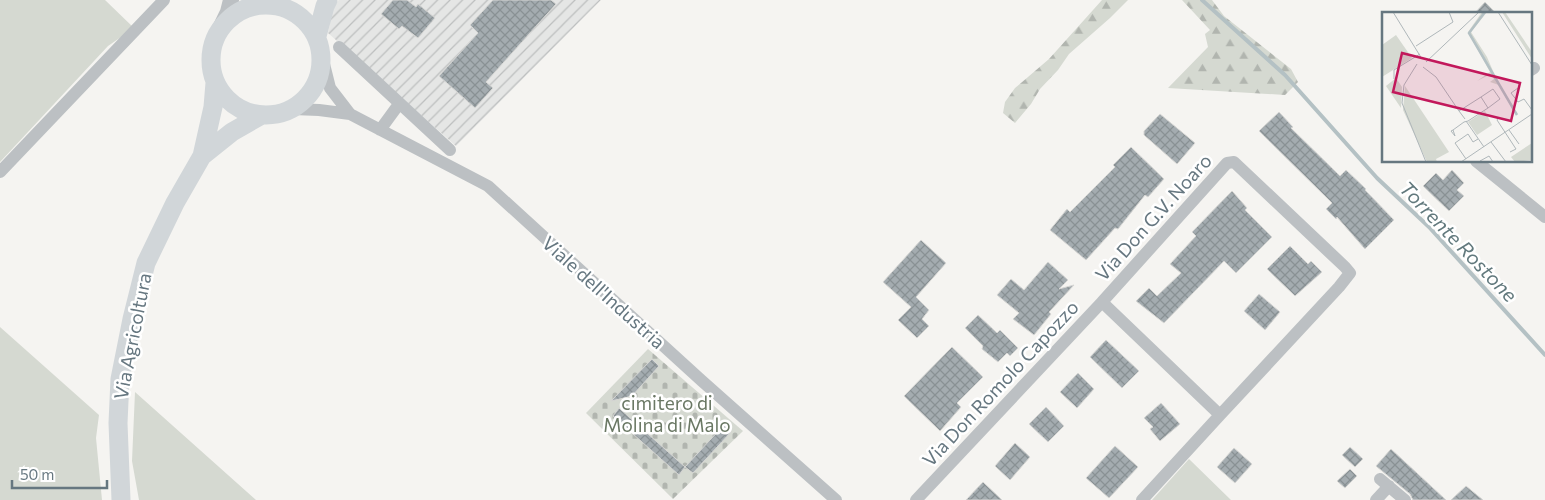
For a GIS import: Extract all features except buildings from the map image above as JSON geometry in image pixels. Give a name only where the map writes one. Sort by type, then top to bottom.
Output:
[{"type":"main road","points":[[284,7],[306,0]]},
{"type":"main road","points":[[317,36],[328,0]]},
{"type":"main road","name":"Viale dell'Industria","points":[[259,2],[284,7],[297,14],[317,36],[322,56],[321,72],[316,87],[306,100],[293,109],[277,115],[260,116],[246,112],[233,105],[215,83],[211,69],[211,55],[214,42],[222,28],[232,16],[259,2]]},
{"type":"main road","name":"Via Agricoltura","points":[[122,500],[118,423],[120,379],[132,319],[146,263],[175,203],[202,156],[213,107],[215,83]]},
{"type":"main road","name":"Via Agricoltura","points":[[202,156],[232,132],[260,116]]},
{"type":"street","points":[[0,172],[164,0]]},
{"type":"street","name":"Viale dell'Industria","points":[[214,42],[228,12],[231,0]]},
{"type":"street","points":[[339,47],[450,150]]},
{"type":"street","name":"Viale dell'Industria","points":[[322,56],[330,88],[350,114]]},
{"type":"street","points":[[380,130],[399,104]]},
{"type":"street","name":"Viale dell'Industria","points":[[293,109],[350,114],[488,186],[836,500]]},
{"type":"street","name":"Via Don G.V. Noaro","points":[[1102,302],[1227,163],[1234,162],[1350,273],[1220,415]]},
{"type":"street","points":[[1477,162],[1545,217]]},
{"type":"street","name":"Via Don Romolo Capozzo","points":[[916,500],[1102,302],[1220,415]]},
{"type":"street","points":[[1142,500],[1220,415]]},
{"type":"street","points":[[1376,500],[1384,482],[1405,500]]},
{"type":"shaded area","points":[[339,0],[601,0],[456,146],[328,33],[330,23],[329,11]]},
{"type":"green space","points":[[0,0],[105,0],[134,28],[108,46],[0,162]]},
{"type":"green space","points":[[1102,0],[1128,0],[1069,54],[1015,123],[1003,113],[1005,102],[1015,88],[1049,59]]},
{"type":"green space","points":[[1182,0],[1212,0],[1224,16],[1291,69],[1298,82],[1285,95],[1168,88],[1208,47],[1205,34],[1210,30]]},
{"type":"green space","points":[[0,327],[99,415],[96,438],[102,500],[0,500]]},
{"type":"green space","name":"cimitero di Molina di Malo","points":[[648,349],[743,431],[673,499],[586,413]]},
{"type":"green space","points":[[135,392],[256,500],[139,500],[132,461]]},
{"type":"green space","points":[[1189,459],[1231,500],[1152,500]]},
{"type":"waterway","name":"Torrente Rostone","points":[[1202,0],[1285,75],[1377,178],[1429,227],[1545,355]]}]
